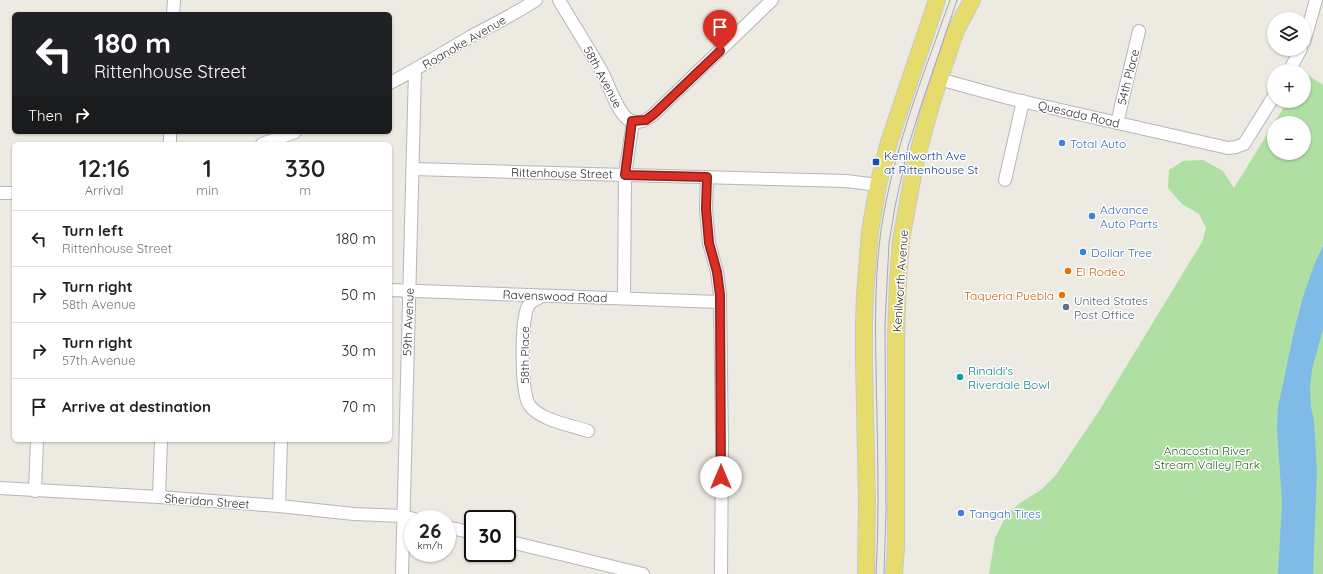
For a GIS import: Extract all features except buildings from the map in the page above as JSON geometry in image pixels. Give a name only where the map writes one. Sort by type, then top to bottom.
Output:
[{"type":"main road","points":[[866,574],[868,502],[864,368],[865,295],[870,231],[878,185],[891,135],[937,0]]},
{"type":"main road","name":"Kenilworth Avenue","points":[[894,574],[896,548],[896,336],[899,259],[904,222],[915,164],[928,113],[956,30],[972,0]]},
{"type":"street","points":[[173,12],[174,0]]},
{"type":"street","name":"Roanoke Avenue","points":[[392,82],[470,37],[509,17],[536,0]]},
{"type":"street","name":"58th Avenue","points":[[559,0],[602,73],[620,109],[627,119],[632,121]]},
{"type":"street","points":[[624,298],[625,175],[632,121],[646,120],[654,114],[772,0]]},
{"type":"street","points":[[1311,18],[1316,0]]},
{"type":"street","name":"54th Place","points":[[1117,122],[1139,31]]},
{"type":"street","name":"59th Avenue","points":[[409,510],[409,291],[415,70]]},
{"type":"street","name":"Quesada Road","points":[[939,79],[1023,101],[1218,146],[1236,147],[1244,144],[1267,107]]},
{"type":"street","points":[[1005,180],[1023,101]]},
{"type":"street","points":[[270,142],[294,136]]},
{"type":"street","name":"Rittenhouse Street","points":[[413,170],[846,181],[878,185]]},
{"type":"street","points":[[707,177],[706,209],[710,249],[717,272],[719,302],[721,401],[721,574]]},
{"type":"street","points":[[0,193],[12,193]]},
{"type":"street","name":"Ravenswood Road","points":[[392,290],[719,302]]},
{"type":"street","name":"58th Place","points":[[544,296],[531,302],[526,313],[523,365],[526,399],[531,407],[545,416],[588,431]]},
{"type":"street","points":[[35,491],[37,442]]},
{"type":"street","points":[[159,497],[161,442]]},
{"type":"street","points":[[279,506],[282,442]]},
{"type":"street","name":"Sheridan Street","points":[[0,488],[159,497],[404,518]]},
{"type":"street","points":[[516,543],[643,574]]},
{"type":"street","name":"59th Avenue","points":[[402,574],[404,558]]},
{"type":"green space","name":"Anacostia River Stream Valley Park","points":[[1311,77],[1323,85],[1323,574],[989,574],[995,538],[1007,514],[1020,503],[1041,490],[1056,475],[1099,411],[1202,242],[1206,228],[1199,214],[1182,204],[1168,188],[1169,170],[1183,161],[1203,160],[1223,171],[1234,188],[1267,134],[1267,160],[1311,160],[1311,116],[1278,116],[1284,108],[1311,108]]},
{"type":"water","points":[[1323,246],[1323,329],[1312,369],[1310,388],[1311,407],[1314,421],[1317,471],[1313,574],[1278,574],[1282,503],[1277,428],[1278,407],[1295,327],[1304,294]]},
{"type":"tram line","points":[[876,574],[878,496],[876,315],[881,230],[886,200],[901,142],[919,85],[950,0]]},
{"type":"tram line","points":[[884,574],[886,511],[885,325],[889,243],[908,147],[957,0]]},
{"type":"place","name":"Total Auto","points":[[1062,143]]},
{"type":"place","name":"Kenilworth Ave at Rittenhouse St","points":[[876,162]]},
{"type":"place","name":"Advance Auto Parts","points":[[1092,216]]},
{"type":"place","name":"Dollar Tree","points":[[1083,252]]},
{"type":"place","name":"El Rodeo","points":[[1068,271]]},
{"type":"place","name":"Taqueria Puebla","points":[[1062,295]]},
{"type":"place","name":"United States Post Office","points":[[1066,307]]},
{"type":"place","name":"Rinaldi's Riverdale Bowl","points":[[960,377]]},
{"type":"place","name":"Tangah Tires","points":[[961,513]]},
{"type":"route","points":[[720,51],[654,114],[646,120],[638,122],[632,121],[625,175],[707,177],[706,209],[709,243],[717,272],[720,295],[721,477]]}]
